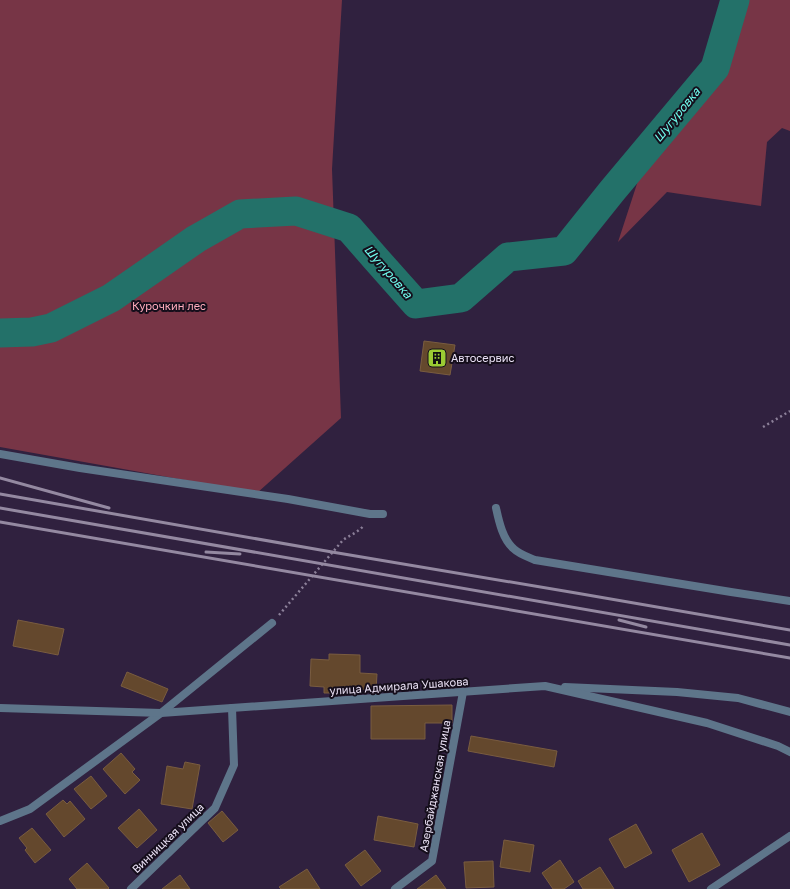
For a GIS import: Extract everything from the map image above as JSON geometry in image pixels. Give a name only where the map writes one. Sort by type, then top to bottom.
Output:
[{"type":"street","points":[[0,454],[80,468],[288,499],[370,514],[383,514]]},
{"type":"street","points":[[496,508],[507,541],[514,550],[534,560],[790,601]]},
{"type":"street","points":[[0,821],[30,808],[161,713],[272,623]]},
{"type":"street","points":[[544,686],[677,692],[738,698],[790,712]]},
{"type":"street","name":"улица Адмирала Ушакова","points":[[0,708],[161,713],[544,686],[707,723],[778,746],[790,752]]},
{"type":"street","name":"Азербайджанская улица","points":[[395,889],[432,862],[463,692]]},
{"type":"street","name":"Винницкая улица","points":[[131,889],[215,808],[234,764],[232,708]]},
{"type":"street","points":[[711,889],[790,836]]},
{"type":"path","points":[[763,427],[790,410]]},
{"type":"path","points":[[272,623],[343,540],[362,528],[370,514]]},
{"type":"green space","name":"Курочкин лес","points":[[0,0],[342,0],[332,169],[341,418],[257,493],[0,447]]},
{"type":"green space","points":[[726,0],[790,0],[790,131],[782,128],[767,142],[761,206],[667,192],[618,242],[648,150],[734,50],[723,4]]},
{"type":"building","name":"Автосервис","points":[[424,341],[455,345],[450,375],[420,371]]},
{"type":"building","points":[[18,620],[64,629],[58,655],[13,646]]},
{"type":"building","points":[[329,654],[360,655],[360,673],[377,674],[376,690],[348,689],[348,693],[324,693],[324,687],[310,686],[311,659],[329,660]]},
{"type":"building","points":[[127,672],[168,689],[162,702],[121,686]]},
{"type":"building","points":[[452,705],[452,723],[425,723],[425,739],[371,739],[371,706]]},
{"type":"building","points":[[471,736],[557,751],[554,767],[468,751]]},
{"type":"building","points":[[121,753],[135,769],[132,772],[140,780],[125,794],[103,769]]},
{"type":"building","points":[[185,762],[200,765],[192,809],[161,804],[167,766],[183,769]]},
{"type":"building","points":[[91,776],[107,796],[91,809],[74,789]]},
{"type":"building","points":[[63,800],[67,804],[70,801],[85,819],[64,837],[46,814]]},
{"type":"building","points":[[139,809],[157,830],[137,848],[118,828]]},
{"type":"building","points":[[222,811],[238,830],[223,842],[208,823]]},
{"type":"building","points":[[378,816],[418,824],[414,847],[374,840]]},
{"type":"building","points":[[636,824],[652,853],[625,868],[609,839]]},
{"type":"building","points":[[32,828],[51,850],[35,863],[25,850],[27,848],[19,838]]},
{"type":"building","points":[[702,833],[720,865],[689,882],[672,850]]},
{"type":"building","points":[[504,840],[534,845],[530,872],[500,867]]},
{"type":"building","points":[[365,850],[381,871],[361,886],[345,865]]},
{"type":"building","points":[[560,860],[574,882],[564,889],[553,889],[542,873]]},
{"type":"building","points":[[493,861],[494,887],[466,888],[464,862]]},
{"type":"building","points":[[87,863],[109,888],[108,889],[77,889],[69,879]]},
{"type":"building","points":[[600,867],[614,889],[583,889],[578,881]]},
{"type":"building","points":[[307,869],[320,889],[281,889],[279,887]]},
{"type":"building","points":[[180,875],[190,889],[162,889]]},
{"type":"building","points":[[436,875],[446,889],[417,889]]},
{"type":"waterway","name":"Шугуровка","points":[[0,333],[32,332],[51,328],[111,298],[196,239],[240,214],[296,211],[349,228],[416,304],[461,298],[508,257],[564,251],[715,68],[735,0]]},
{"type":"railway","points":[[0,478],[109,508]]},
{"type":"railway","points":[[0,494],[790,630]]},
{"type":"railway","points":[[0,508],[790,645]]},
{"type":"railway","points":[[0,522],[790,658]]},
{"type":"railway","points":[[206,552],[240,554]]},
{"type":"railway","points":[[619,620],[646,627]]},
{"type":"place","name":"Автосервис","points":[[437,358]]}]
